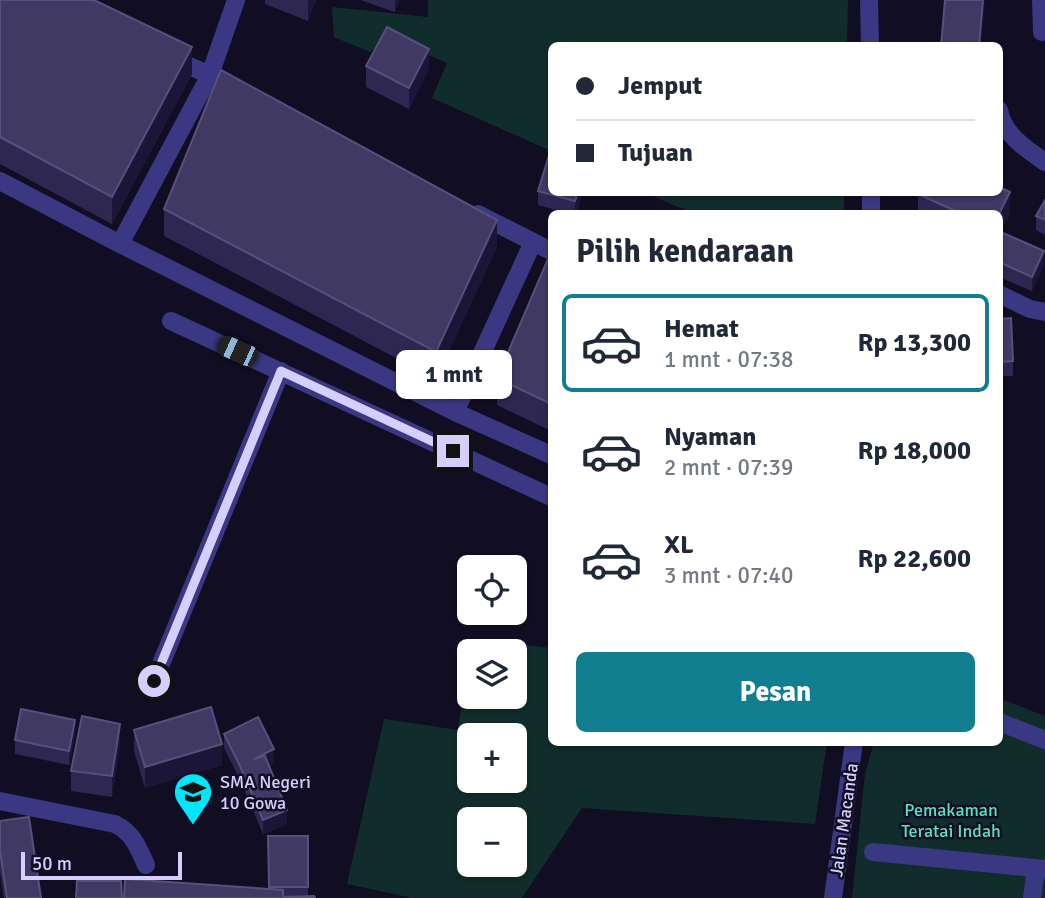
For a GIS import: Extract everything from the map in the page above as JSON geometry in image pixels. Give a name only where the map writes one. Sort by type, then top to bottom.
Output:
[{"type":"street","points":[[120,244],[210,75],[236,0]]},
{"type":"street","points":[[869,0],[870,42]]},
{"type":"street","points":[[1041,0],[1042,32]]},
{"type":"street","points":[[153,50],[234,88]]},
{"type":"street","points":[[1003,125],[1010,135],[1045,162]]},
{"type":"street","points":[[0,181],[455,412],[548,454]]},
{"type":"street","points":[[461,205],[548,250]]},
{"type":"street","points":[[455,412],[533,242]]},
{"type":"street","points":[[1003,296],[1030,309],[1045,312]]},
{"type":"street","points":[[171,321],[548,496]]},
{"type":"street","points":[[154,681],[281,371]]},
{"type":"street","points":[[1003,724],[1045,740]]},
{"type":"street","name":"Jalan Macanda","points":[[833,898],[853,746]]},
{"type":"street","points":[[0,802],[115,824],[132,837],[146,865]]},
{"type":"street","points":[[873,852],[1041,869],[1032,898]]},
{"type":"green space","points":[[428,0],[848,0],[847,42],[548,42],[548,150],[432,98],[447,63],[388,37],[370,52],[334,37],[332,7],[428,17]]},
{"type":"green space","points":[[652,196],[844,196],[844,210],[686,210]]},
{"type":"green space","points":[[527,645],[548,648],[548,746],[826,746],[815,824],[582,808],[522,898],[413,898],[347,884],[384,719],[457,730],[457,793],[527,793],[527,723],[459,723],[461,709],[527,709]]},
{"type":"green space","name":"Pemakaman Teratai Indah","points":[[1003,700],[1045,716],[1045,898],[852,898],[865,774],[873,746],[1003,746]]},
{"type":"building","points":[[0,0],[94,0],[192,47],[112,197],[0,137]]},
{"type":"building","points":[[945,0],[983,0],[979,42],[941,42]]},
{"type":"building","points":[[387,27],[429,49],[409,88],[366,66]]},
{"type":"building","points":[[221,70],[497,220],[436,352],[164,209]]},
{"type":"building","points":[[548,158],[548,194],[538,191]]},
{"type":"building","points":[[1003,189],[1010,192],[1001,210],[953,210],[922,196],[1003,196]]},
{"type":"building","points":[[556,196],[577,196],[575,201]]},
{"type":"building","points":[[1045,200],[1045,220],[1036,216]]},
{"type":"building","points":[[1003,233],[1044,251],[1032,277],[1003,264]]},
{"type":"building","points":[[548,259],[548,403],[497,378]]},
{"type":"building","points":[[1011,318],[1013,361],[1003,362],[1003,319]]},
{"type":"building","points":[[211,707],[222,744],[145,767],[134,730]]},
{"type":"building","points":[[21,709],[75,720],[69,751],[15,740]]},
{"type":"building","points":[[82,716],[120,724],[112,776],[71,771]]},
{"type":"building","points":[[258,717],[274,749],[254,759],[265,756],[287,810],[263,820],[224,734]]},
{"type":"building","points":[[29,817],[41,898],[7,898],[0,851],[0,821]]},
{"type":"building","points":[[268,836],[308,836],[308,887],[269,887]]},
{"type":"building","points":[[125,879],[283,890],[283,898],[124,898]]},
{"type":"building","points":[[77,881],[121,881],[122,898],[76,898]]},
{"type":"building","points":[[283,897],[315,898],[283,898]]},
{"type":"place","name":"SMA Negeri 10 Gowa","points":[[193,826]]},
{"type":"route","points":[[154,681],[281,371],[453,451]]}]
